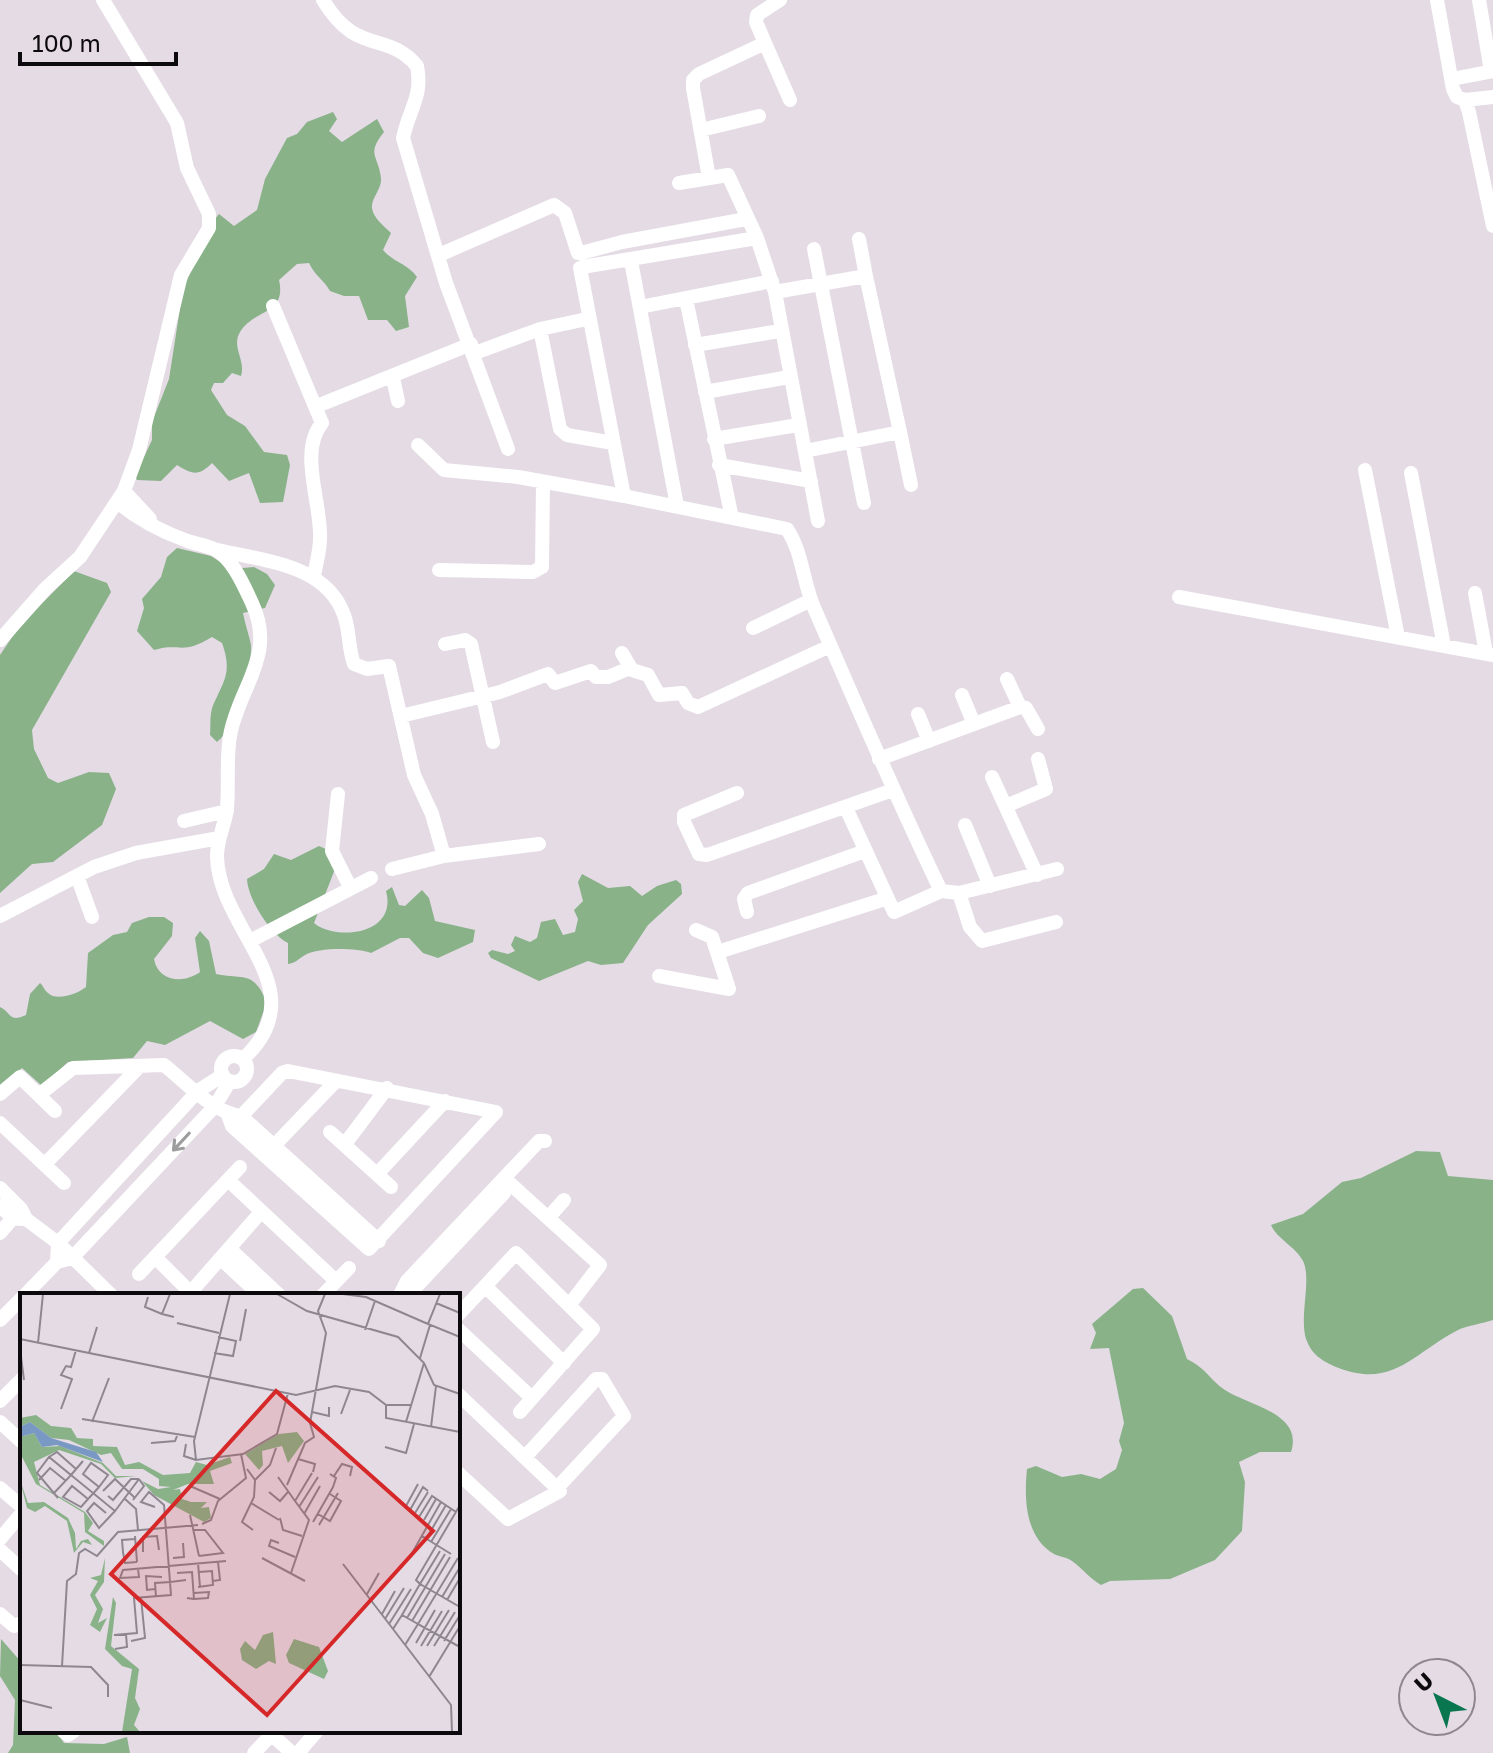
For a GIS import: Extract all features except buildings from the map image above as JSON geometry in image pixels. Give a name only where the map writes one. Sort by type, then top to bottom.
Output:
[{"type":"street","points":[[0,640],[45,589],[80,557],[125,501],[181,275],[209,228],[209,214],[187,168],[177,123],[103,0]]},
{"type":"street","points":[[323,0],[344,30],[361,39],[398,48],[417,66],[418,99],[407,117],[403,138],[446,283],[508,449]]},
{"type":"street","points":[[780,0],[757,15],[765,43],[790,100]]},
{"type":"street","points":[[1437,0],[1457,97],[1465,100],[1493,97]]},
{"type":"street","points":[[1452,79],[1492,71],[1479,0]]},
{"type":"street","points":[[709,178],[693,80],[765,43]]},
{"type":"street","points":[[1465,100],[1493,226]]},
{"type":"street","points":[[701,130],[759,116]]},
{"type":"street","points":[[679,183],[723,175],[731,179],[746,219],[757,238],[774,286],[818,521]]},
{"type":"street","points":[[439,255],[554,205],[565,213],[580,260],[587,319],[624,496]]},
{"type":"street","points":[[580,260],[622,242],[746,219]]},
{"type":"street","points":[[580,260],[631,261],[757,238]]},
{"type":"street","points":[[859,239],[911,485]]},
{"type":"street","points":[[814,249],[864,503]]},
{"type":"street","points":[[631,261],[677,506]]},
{"type":"street","points":[[640,307],[774,286],[821,284],[866,276]]},
{"type":"street","points":[[686,299],[732,518]]},
{"type":"street","points":[[273,306],[322,423],[313,438],[315,501],[320,538],[314,576]]},
{"type":"street","points":[[317,406],[473,349],[587,319]]},
{"type":"street","points":[[540,329],[560,429],[567,435],[613,443]]},
{"type":"street","points":[[695,345],[780,331]]},
{"type":"street","points":[[705,392],[789,377]]},
{"type":"street","points":[[393,378],[398,401]]},
{"type":"street","points":[[714,439],[798,425]]},
{"type":"street","points":[[805,451],[900,432]]},
{"type":"street","points":[[418,445],[444,470],[543,482],[787,529],[830,646],[941,891]]},
{"type":"street","points":[[719,465],[811,481]]},
{"type":"street","points":[[1365,470],[1398,637]]},
{"type":"street","points":[[1411,473],[1444,646]]},
{"type":"street","points":[[439,570],[538,570],[544,563],[543,482]]},
{"type":"street","points":[[125,501],[157,528],[216,549],[314,576],[333,595],[345,617],[354,664],[367,669],[389,666],[414,775],[432,814],[444,856]]},
{"type":"street","points":[[57,1262],[58,1243],[198,1091],[226,1078],[244,1078],[247,1065],[243,1059],[261,1043],[271,1022],[266,972],[219,873],[219,838],[227,811],[230,736],[237,710],[258,668],[259,633],[254,606],[230,563],[216,549]]},
{"type":"street","points":[[1179,597],[1490,654],[1475,593]]},
{"type":"street","points":[[753,628],[811,600]]},
{"type":"street","points":[[445,644],[469,641],[493,742]]},
{"type":"street","points":[[622,653],[630,668],[648,675],[663,697],[682,693],[688,703],[698,707],[830,646]]},
{"type":"street","points":[[401,716],[500,692],[548,674],[555,683],[591,671],[596,677],[608,677],[630,668]]},
{"type":"street","points":[[1007,679],[1020,707]]},
{"type":"street","points":[[962,695],[974,724]]},
{"type":"street","points":[[879,759],[1020,707],[1026,708],[1038,729]]},
{"type":"street","points":[[918,714],[929,741]]},
{"type":"street","points":[[1006,806],[1046,789],[1038,759]]},
{"type":"street","points":[[992,777],[1037,875]]},
{"type":"street","points":[[737,793],[684,815],[699,854],[707,855],[893,790]]},
{"type":"street","points":[[338,794],[332,851],[350,887]]},
{"type":"street","points":[[846,808],[885,899],[894,912],[941,891],[959,893],[1057,869]]},
{"type":"street","points":[[184,821],[227,811]]},
{"type":"street","points":[[965,825],[990,886]]},
{"type":"street","points":[[0,916],[77,876],[136,853],[219,838]]},
{"type":"street","points":[[392,869],[444,856],[539,844]]},
{"type":"street","points":[[747,912],[744,899],[748,893],[865,851]]},
{"type":"street","points":[[77,876],[92,917]]},
{"type":"street","points":[[250,941],[371,878]]},
{"type":"street","points":[[959,893],[970,927],[982,941],[1056,922]]},
{"type":"street","points":[[718,952],[885,899]]},
{"type":"street","points":[[659,976],[727,990],[729,985],[710,935],[696,930]]},
{"type":"street","points":[[26,1293],[57,1262],[72,1258],[229,1116],[285,1072],[387,1088],[496,1112],[369,1249],[270,1151],[229,1116],[164,1065],[73,1068],[40,1094]]},
{"type":"street","points":[[45,1164],[139,1067]]},
{"type":"street","points":[[0,1094],[20,1077],[55,1111]]},
{"type":"street","points":[[226,1078],[229,1116]]},
{"type":"street","points":[[270,1151],[336,1081]]},
{"type":"street","points":[[345,1144],[387,1088]]},
{"type":"street","points":[[378,1173],[445,1101]]},
{"type":"street","points":[[0,1123],[64,1183]]},
{"type":"street","points":[[330,1132],[391,1187]]},
{"type":"street","points":[[139,1274],[240,1167]]},
{"type":"street","points":[[228,1180],[336,1281]]},
{"type":"street","points":[[410,1290],[508,1182],[600,1265],[570,1304]]},
{"type":"street","points":[[0,1188],[20,1215]]},
{"type":"street","points":[[548,1218],[564,1200]]},
{"type":"street","points":[[0,1206],[20,1215],[58,1243],[109,1293]]},
{"type":"street","points":[[193,1293],[261,1212]]},
{"type":"street","points":[[0,1233],[20,1215]]},
{"type":"street","points":[[225,1254],[258,1293]]},
{"type":"street","points":[[225,1254],[276,1293]]},
{"type":"street","points":[[460,1313],[511,1256],[519,1254],[593,1330],[520,1412]]},
{"type":"street","points":[[155,1257],[191,1293]]},
{"type":"street","points":[[325,1293],[349,1268]]},
{"type":"street","points":[[485,1286],[564,1363]]},
{"type":"street","points":[[0,1320],[20,1299]]},
{"type":"street","points":[[460,1331],[532,1398]]},
{"type":"street","points":[[460,1475],[508,1519],[557,1495],[558,1487],[624,1416],[602,1379],[596,1379],[526,1456]]},
{"type":"street","points":[[0,1401],[20,1381]]},
{"type":"street","points":[[460,1396],[558,1487]]},
{"type":"street","points":[[0,1422],[20,1440]]},
{"type":"street","points":[[460,1463],[515,1514]]},
{"type":"street","points":[[0,1488],[20,1508]]},
{"type":"street","points":[[0,1539],[20,1513]]},
{"type":"street","points":[[0,1550],[20,1568]]},
{"type":"street","points":[[0,1614],[15,1627],[20,1624]]},
{"type":"street","points":[[254,1753],[274,1733],[295,1753],[315,1733]]},
{"type":"green space","points":[[333,112],[337,119],[329,131],[342,142],[377,119],[384,132],[374,150],[381,182],[372,208],[377,219],[391,233],[383,250],[417,277],[405,296],[409,327],[396,331],[387,320],[368,320],[359,296],[344,296],[330,291],[309,263],[297,264],[279,280],[280,291],[274,306],[253,319],[240,332],[237,343],[242,364],[241,376],[232,373],[223,383],[214,383],[211,390],[227,415],[245,426],[264,452],[287,455],[290,465],[283,502],[260,503],[249,473],[229,481],[212,463],[195,473],[177,465],[161,481],[137,480],[135,476],[152,440],[152,422],[169,379],[183,289],[215,219],[219,214],[234,226],[257,210],[265,179],[287,138],[297,134],[307,122]]},
{"type":"green space","points":[[177,548],[211,556],[231,569],[254,567],[267,574],[275,585],[265,608],[243,613],[251,645],[249,667],[235,712],[217,742],[210,735],[210,719],[226,674],[227,661],[222,643],[212,637],[194,646],[154,650],[137,631],[144,608],[142,599],[161,577],[167,557]]},
{"type":"green space","points":[[74,571],[107,583],[111,592],[32,730],[34,749],[48,778],[58,783],[89,772],[109,773],[116,789],[102,825],[53,862],[32,864],[0,893],[0,655],[19,627]]},
{"type":"green space","points":[[319,846],[328,850],[335,869],[314,923],[318,926],[342,932],[367,929],[377,924],[384,915],[386,891],[392,887],[399,905],[405,906],[422,890],[429,898],[435,921],[475,930],[473,942],[438,958],[423,953],[409,938],[400,938],[371,953],[348,949],[311,952],[288,964],[288,943],[274,932],[261,915],[251,896],[247,879],[264,869],[274,854],[291,860]]},
{"type":"green space","points":[[582,874],[608,888],[630,886],[642,896],[657,886],[676,880],[681,884],[682,894],[648,925],[623,963],[601,965],[588,961],[539,981],[491,958],[488,953],[492,950],[508,954],[515,951],[511,945],[515,936],[530,942],[537,938],[541,922],[555,919],[563,935],[575,932],[578,919],[574,910],[583,901],[578,882]]},
{"type":"green space","points":[[149,917],[164,917],[173,923],[172,936],[154,959],[156,967],[166,976],[179,979],[200,972],[195,938],[200,931],[209,941],[216,974],[247,978],[257,985],[267,1002],[256,1032],[243,1039],[210,1021],[165,1045],[147,1041],[133,1058],[68,1062],[42,1086],[22,1068],[0,1086],[0,1007],[13,1018],[26,1015],[30,994],[40,983],[48,993],[57,997],[83,989],[86,987],[88,953],[113,935],[127,932],[132,923]]},
{"type":"green space","points":[[1416,1151],[1440,1152],[1448,1176],[1493,1180],[1493,1320],[1458,1330],[1402,1366],[1388,1371],[1356,1373],[1336,1367],[1318,1356],[1308,1345],[1304,1330],[1306,1278],[1303,1261],[1271,1225],[1303,1214],[1342,1182],[1361,1178]]},
{"type":"green space","points":[[1143,1288],[1172,1316],[1187,1359],[1225,1390],[1282,1419],[1293,1439],[1291,1452],[1260,1452],[1239,1462],[1245,1482],[1242,1531],[1215,1560],[1170,1579],[1110,1581],[1101,1585],[1070,1560],[1044,1547],[1037,1538],[1028,1516],[1027,1469],[1036,1466],[1062,1477],[1081,1474],[1100,1479],[1116,1469],[1122,1450],[1119,1441],[1124,1423],[1109,1348],[1090,1349],[1096,1333],[1092,1324],[1133,1289]]},
{"type":"green space","points":[[1,1639],[20,1661],[20,1733],[57,1733],[64,1743],[104,1744],[127,1737],[130,1753],[8,1753],[13,1745],[15,1700],[0,1676]]}]
